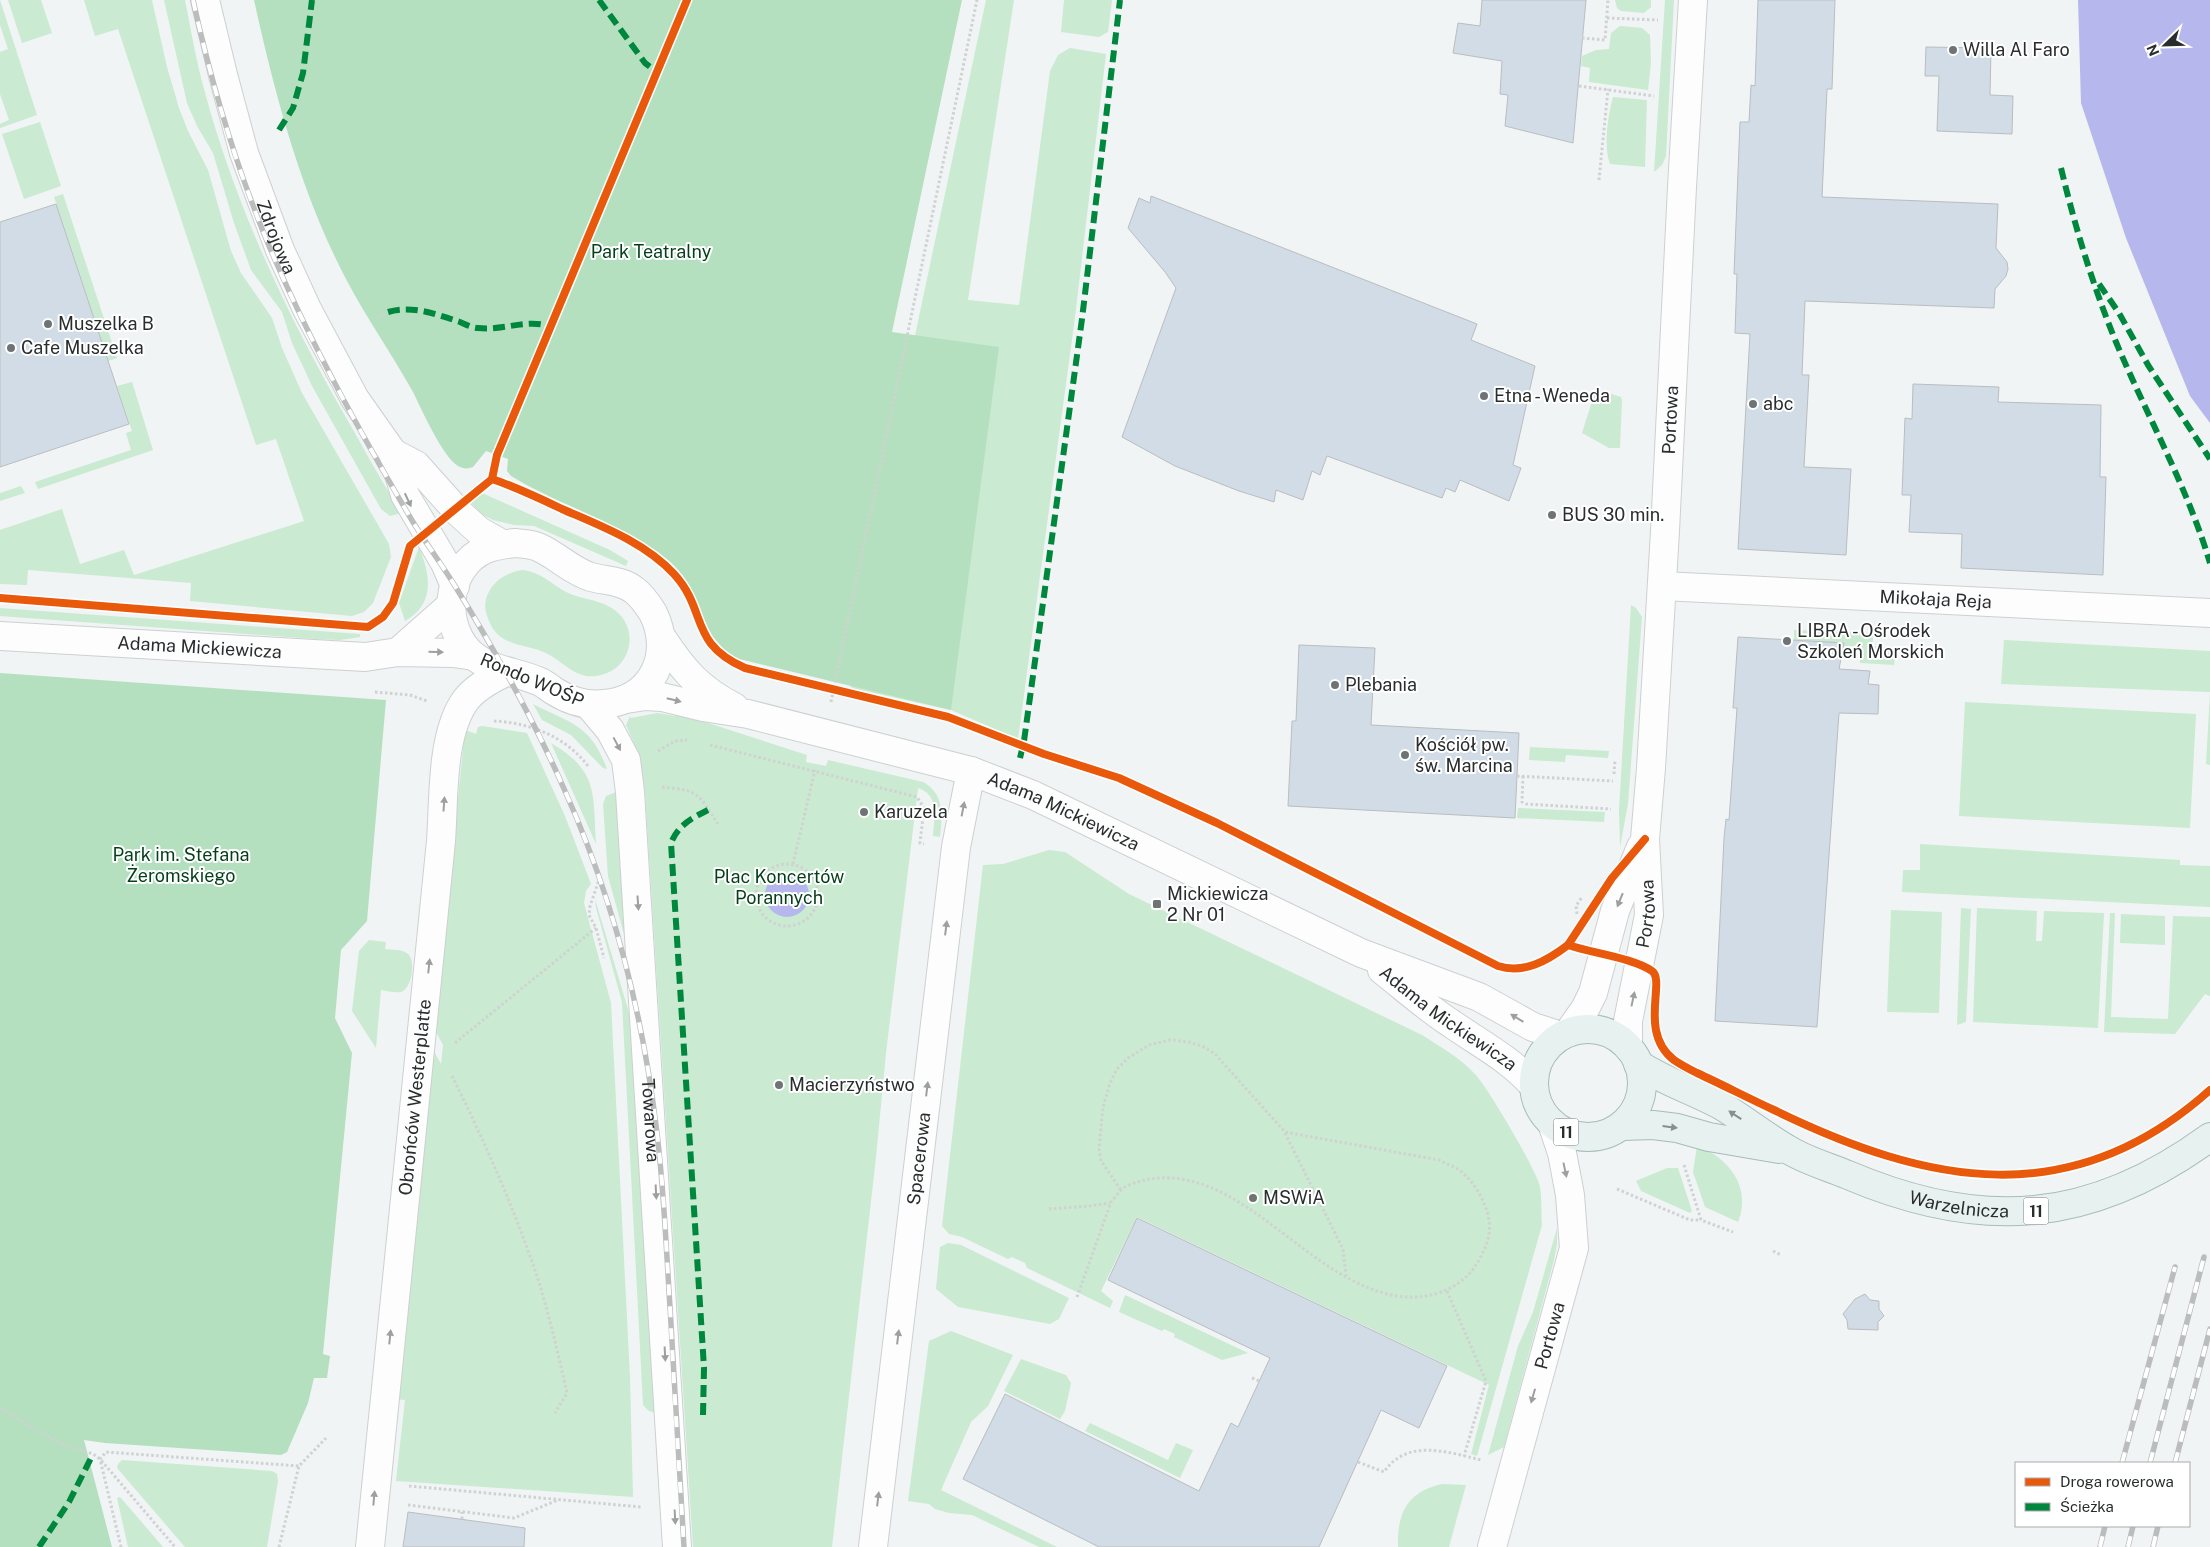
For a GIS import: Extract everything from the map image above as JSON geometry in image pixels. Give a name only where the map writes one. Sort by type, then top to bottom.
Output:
[{"type":"main road","name":"11","points":[[1565,1035],[1582,1030],[1596,1030],[1617,1038],[1633,1055]]},
{"type":"main road","points":[[1534,1086],[1537,1067],[1541,1058],[1551,1044],[1565,1035]]},
{"type":"main road","points":[[1622,1126],[1634,1112],[1642,1093],[1642,1073],[1633,1055]]},
{"type":"main road","name":"Warzelnicza","points":[[1633,1055],[1651,1072],[1722,1106],[1790,1151],[1896,1194],[1957,1208],[2013,1212],[2063,1207],[2098,1198],[2133,1184],[2184,1156],[2210,1137]]},
{"type":"main road","name":"11","points":[[1534,1086],[1538,1102],[1546,1118],[1552,1124],[1568,1133],[1586,1137],[1605,1135],[1622,1126]]},
{"type":"main road","name":"Warzelnicza","points":[[1622,1126],[1653,1125],[1677,1128],[1709,1137],[1790,1151]]},
{"type":"street","name":"Zdrojowa","points":[[205,0],[222,75],[244,153],[280,250],[307,309],[355,399],[393,454],[405,495],[445,563],[453,596]]},
{"type":"street","name":"Portowa","points":[[1633,1055],[1628,1021],[1649,915],[1645,839],[1652,768],[1693,0]]},
{"type":"street","points":[[393,454],[416,464],[458,512],[479,531],[502,544]]},
{"type":"street","points":[[398,652],[453,596],[459,574],[470,560],[485,549],[502,544],[516,543],[538,547],[577,571],[589,576],[613,580],[634,590],[650,609],[658,624],[662,638]]},
{"type":"street","name":"Mikołaja Reja","points":[[1662,586],[2210,613]]},
{"type":"street","name":"Rondo WOŚP","points":[[453,596],[457,633],[474,656],[487,665],[540,682],[577,703],[589,705],[604,704],[626,699],[651,680],[657,667],[662,638]]},
{"type":"street","name":"Adama Mickiewicza","points":[[0,636],[365,657],[398,652],[453,653],[474,656]]},
{"type":"street","name":"Adama Mickiewicza","points":[[662,638],[678,664],[695,682],[721,700],[748,714]]},
{"type":"street","name":"Obrońców Westerplatte","points":[[370,1547],[440,850],[448,744],[463,702],[492,679],[506,672]]},
{"type":"street","name":"Adama Mickiewicza","points":[[626,699],[646,696],[662,697],[703,707],[748,714],[972,771],[1033,795],[1361,953],[1479,997],[1533,1027],[1565,1035]]},
{"type":"street","name":"Towarowa","points":[[589,705],[610,730],[626,760],[630,792],[677,1547]]},
{"type":"street","name":"Spacerowa","points":[[873,1547],[956,847],[972,771]]},
{"type":"street","name":"Portowa","points":[[1565,1035],[1585,1009],[1593,993],[1616,911],[1645,839]]},
{"type":"street","name":"Adama Mickiewicza","points":[[1361,953],[1452,1024],[1492,1048],[1518,1068],[1534,1086]]},
{"type":"street","name":"Portowa","points":[[1492,1547],[1574,1248],[1570,1195],[1562,1153],[1552,1124]]},
{"type":"path","points":[[831,702],[977,0]]},
{"type":"path","points":[[1582,38],[1605,40],[1608,0]]},
{"type":"path","points":[[1607,18],[1658,20]]},
{"type":"path","points":[[1579,86],[1654,96]]},
{"type":"path","points":[[1599,180],[1608,90]]},
{"type":"path","points":[[378,317],[388,312]]},
{"type":"path","points":[[824,686],[843,691]]},
{"type":"path","points":[[487,720],[535,727],[571,748],[592,772]]},
{"type":"path","points":[[653,758],[657,752],[675,741],[694,741]]},
{"type":"path","points":[[703,743],[917,797],[924,808],[920,843],[929,844]]},
{"type":"path","points":[[1613,791],[1615,755]]},
{"type":"path","points":[[793,864],[815,770]]},
{"type":"path","points":[[1517,776],[1613,781]]},
{"type":"path","points":[[1523,776],[1522,802],[1526,804],[1611,809]]},
{"type":"path","points":[[659,787],[686,789],[694,793],[718,824]]},
{"type":"path","points":[[1611,818],[1612,800]]},
{"type":"path","points":[[793,864],[806,870],[812,876],[818,888],[818,902],[806,921],[797,926],[783,927],[774,924],[762,915],[757,902],[756,892],[760,879],[770,869],[779,865],[793,864]]},
{"type":"path","points":[[1582,918],[1576,906],[1585,891]]},
{"type":"path","points":[[448,1048],[596,928]]},
{"type":"path","points":[[1121,1190],[1101,1161],[1099,1148],[1103,1107],[1117,1069],[1128,1058],[1159,1042],[1170,1040],[1188,1042],[1204,1047],[1215,1054],[1285,1132],[1343,1249],[1346,1276]]},
{"type":"path","points":[[449,1071],[475,1122],[536,1274],[550,1318],[567,1393],[555,1413]]},
{"type":"path","points":[[1076,1297],[1111,1202],[1121,1190],[1131,1184],[1166,1177],[1204,1185],[1246,1206],[1322,1262],[1374,1290],[1406,1298],[1423,1297],[1447,1291],[1463,1281],[1479,1263],[1488,1243],[1490,1222],[1483,1201],[1472,1183],[1457,1169],[1438,1160],[1285,1132]]},
{"type":"path","points":[[1682,1158],[1701,1220]]},
{"type":"path","points":[[1617,1189],[1690,1220],[1701,1220],[1733,1232]]},
{"type":"path","points":[[1049,1209],[1089,1206],[1111,1202]]},
{"type":"path","points":[[1773,1251],[1781,1255]]},
{"type":"path","points":[[1447,1291],[1486,1381],[1464,1456]]},
{"type":"path","points":[[1252,1378],[1259,1381]]},
{"type":"path","points":[[0,1408],[58,1443],[92,1454],[100,1459],[175,1547]]},
{"type":"path","points":[[279,1547],[299,1466],[326,1438]]},
{"type":"path","points":[[1358,1462],[1384,1472],[1395,1460],[1433,1449],[1482,1460]]},
{"type":"path","points":[[100,1459],[106,1452],[299,1466]]},
{"type":"path","points":[[100,1459],[121,1547]]},
{"type":"path","points":[[400,1486],[641,1507]]},
{"type":"path","points":[[409,1506],[514,1518],[558,1500]]},
{"type":"path","points":[[462,1512],[462,1520]]},
{"type":"green space","points":[[0,0],[37,115],[0,128],[0,124],[9,120],[0,94],[0,52],[8,49],[0,25]]},
{"type":"green space","points":[[8,0],[41,0],[52,33],[22,43]]},
{"type":"green space","points":[[84,0],[152,0],[167,67],[179,108],[188,131],[208,170],[231,251],[241,273],[272,318],[282,348],[302,393],[389,544],[391,557],[373,603],[364,612],[352,616],[190,601],[191,583],[28,570],[27,585],[0,584],[0,530],[62,509],[80,564],[124,550],[134,575],[304,521],[276,439],[256,445],[118,29],[95,36]]},
{"type":"green space","points":[[164,0],[185,0],[196,56],[217,134],[249,221],[286,305],[307,347],[376,471],[402,513],[390,516],[381,509],[312,386],[292,343],[282,312],[251,270],[234,223],[213,153],[197,126],[187,103]]},
{"type":"green space","name":"Park Teatralny","points":[[254,0],[962,0],[892,332],[999,347],[951,710],[739,659],[714,638],[689,586],[680,572],[668,560],[650,547],[631,535],[550,497],[511,476],[507,471],[508,459],[486,451],[471,468],[462,468],[452,461],[439,443],[413,392],[347,281],[316,214],[291,144]]},
{"type":"green space","points":[[986,0],[1014,0],[968,300],[1019,305],[1050,71],[1058,55],[1070,48],[1106,54],[1075,317],[1018,739],[951,710],[852,688],[843,676]]},
{"type":"green space","points":[[1064,0],[1112,0],[1108,32],[1099,37],[1061,32]]},
{"type":"green space","points":[[1615,0],[1651,0],[1651,7],[1644,13],[1621,11],[1617,8]]},
{"type":"green space","points":[[1665,0],[1674,0],[1666,156],[1662,165],[1654,172]]},
{"type":"green space","points":[[1620,26],[1642,28],[1650,35],[1651,63],[1648,90],[1589,82],[1590,68],[1581,66],[1582,56],[1596,50],[1609,49],[1611,33]]},
{"type":"green space","points":[[1613,97],[1647,100],[1645,167],[1610,164],[1607,139]]},
{"type":"green space","points":[[40,122],[61,186],[24,199],[2,134]]},
{"type":"green space","points":[[63,194],[117,358],[108,361],[54,197]]},
{"type":"green space","points":[[132,382],[153,450],[38,489],[35,482],[131,450],[126,433],[132,431],[117,386]]},
{"type":"green space","points":[[1596,389],[1621,397],[1620,448],[1609,448],[1582,433]]},
{"type":"green space","points":[[21,486],[25,493],[0,501],[0,493]]},
{"type":"green space","points":[[482,493],[610,550],[628,561],[626,566],[534,526],[514,525],[493,520],[483,515],[470,502]]},
{"type":"green space","points":[[419,547],[426,568],[428,588],[422,606],[405,621],[399,603]]},
{"type":"green space","points":[[523,570],[541,576],[571,594],[605,604],[620,615],[627,625],[629,646],[625,657],[618,666],[609,672],[596,676],[582,675],[546,653],[513,643],[499,636],[493,629],[487,616],[485,608],[488,593],[500,579],[511,573]]},
{"type":"green space","points":[[1631,605],[1636,608],[1642,617],[1628,804],[1620,847],[1619,810]]},
{"type":"green space","points":[[0,608],[360,634],[360,637],[340,640],[316,639],[0,616]]},
{"type":"green space","points":[[1794,630],[1873,633],[1873,646],[1896,648],[1894,665],[1860,663],[1861,647],[1844,646],[1844,643],[1794,640]]},
{"type":"green space","points":[[2004,640],[2210,651],[2210,692],[2001,684]]},
{"type":"green space","name":"Park im. Stefana Żeromskiego","points":[[0,673],[386,700],[367,921],[341,950],[335,1018],[352,1053],[323,1354],[330,1356],[327,1378],[314,1378],[308,1403],[287,1452],[281,1455],[84,1440],[112,1547],[0,1547]]},
{"type":"green space","points":[[2210,693],[2210,765],[2206,764]]},
{"type":"green space","points":[[1965,702],[2196,714],[2190,828],[1959,816]]},
{"type":"green space","points":[[533,704],[569,722],[587,734],[601,754],[607,769],[603,768],[571,735],[542,720]]},
{"type":"green space","name":"Plac Koncertów Porannych","points":[[657,713],[675,716],[677,713],[807,755],[806,762],[826,766],[828,760],[923,782],[935,793],[941,806],[940,837],[933,836],[933,802],[925,791],[918,788],[886,1053],[832,1547],[693,1547],[645,792],[640,757],[626,725],[630,716],[631,718]]},
{"type":"green space","points":[[478,727],[527,733],[565,816],[591,884],[586,891],[584,903],[611,1003],[630,1377],[633,1497],[396,1481],[405,1400],[395,1399],[432,1048],[441,1064],[443,1045],[434,1028],[465,730],[476,734]]},
{"type":"green space","points":[[551,743],[567,753],[586,774],[593,798],[596,844]]},
{"type":"green space","points":[[1530,747],[1609,751],[1608,758],[1566,755],[1565,762],[1529,760]]},
{"type":"green space","points":[[616,792],[625,938],[608,876],[603,804],[606,796]]},
{"type":"green space","points":[[1518,808],[1605,812],[1604,822],[1517,818]]},
{"type":"green space","points":[[1920,844],[2180,860],[2180,865],[2210,866],[2210,907],[1902,892],[1903,870],[1920,870]]},
{"type":"green space","points":[[1049,850],[1065,852],[1129,894],[1422,1035],[1463,1063],[1481,1082],[1511,1129],[1537,1178],[1541,1192],[1542,1225],[1477,1456],[1471,1454],[1489,1385],[1137,1217],[1101,1291],[1113,1301],[1110,1308],[1027,1268],[1025,1263],[1012,1257],[1008,1259],[962,1237],[949,1234],[942,1226],[983,865],[1003,864]]},
{"type":"green space","points":[[595,899],[630,1016],[655,1413],[649,1411],[643,1405],[622,1002]]},
{"type":"green space","points":[[1961,908],[1971,909],[1966,1022],[1957,1025]]},
{"type":"green space","points":[[1977,908],[2037,911],[2036,941],[2042,941],[2044,911],[2104,913],[2098,1028],[1973,1022]]},
{"type":"green space","points":[[1891,910],[1942,912],[1939,1013],[1887,1012]]},
{"type":"green space","points":[[2110,913],[2115,913],[2111,1017],[2168,1019],[2173,916],[2210,917],[2210,996],[2205,994],[2175,1034],[2104,1032]]},
{"type":"green space","points":[[2121,914],[2165,916],[2165,945],[2120,943]]},
{"type":"green space","points":[[369,940],[386,942],[385,949],[406,952],[412,962],[412,974],[405,990],[391,992],[381,990],[376,1048],[352,1011],[359,951]]},
{"type":"green space","points":[[1697,1146],[1718,1158],[1734,1175],[1742,1197],[1742,1209],[1738,1222],[1705,1207],[1693,1172]]},
{"type":"green space","points":[[1667,1168],[1678,1168],[1692,1211],[1690,1213],[1641,1191],[1636,1181]]},
{"type":"green space","points":[[1557,1228],[1554,1260],[1504,1447],[1488,1455],[1518,1346],[1533,1312]]},
{"type":"green space","points":[[948,1243],[961,1245],[1069,1298],[1059,1319],[1050,1324],[958,1307],[936,1289],[940,1247]]},
{"type":"green space","points":[[1125,1295],[1248,1353],[1222,1360],[1174,1337],[1175,1334],[1164,1329],[1162,1331],[1119,1312]]},
{"type":"green space","points":[[951,1331],[1013,1355],[988,1406],[971,1422],[941,1490],[1057,1547],[1039,1547],[972,1515],[949,1513],[935,1509],[929,1504],[908,1501],[929,1341]]},
{"type":"green space","points":[[1021,1359],[1066,1375],[1071,1383],[1065,1411],[1060,1419],[1004,1391]]},
{"type":"green space","points":[[1090,1423],[1168,1460],[1176,1443],[1193,1450],[1180,1478],[1085,1431]]},
{"type":"green space","points":[[122,1460],[272,1471],[277,1474],[278,1481],[267,1547],[185,1547],[117,1468]]},
{"type":"green space","points":[[1442,1484],[1466,1485],[1449,1547],[1398,1547],[1400,1524],[1406,1506],[1420,1492]]},
{"type":"green space","points":[[120,1497],[163,1547],[128,1547],[117,1498]]},
{"type":"water","points":[[2078,0],[2210,0],[2210,423],[2190,396],[2126,238],[2081,103]]},
{"type":"water","points":[[783,873],[791,873],[803,879],[809,895],[803,911],[791,917],[783,917],[771,911],[765,899],[765,891],[771,879]]},
{"type":"building","points":[[1482,0],[1586,0],[1573,143],[1505,126],[1508,95],[1500,94],[1502,61],[1453,53],[1458,23],[1480,26]]},
{"type":"building","points":[[1758,0],[1835,0],[1832,89],[1827,89],[1822,197],[1998,204],[1996,248],[2007,262],[2008,269],[2006,276],[1995,289],[1994,308],[1805,301],[1802,375],[1809,375],[1804,467],[1851,469],[1846,555],[1738,549],[1750,334],[1735,333],[1737,274],[1734,274],[1740,122],[1749,122],[1751,85],[1755,86]]},
{"type":"building","points":[[1926,47],[1991,48],[1990,95],[2013,96],[2012,134],[1937,131],[1939,76],[1925,76]]},
{"type":"building","points":[[1151,196],[1477,324],[1471,340],[1535,366],[1513,465],[1521,468],[1509,501],[1460,480],[1455,492],[1446,488],[1442,498],[1327,456],[1320,475],[1312,471],[1303,500],[1276,490],[1274,502],[1239,491],[1175,466],[1122,437],[1176,288],[1128,228],[1139,198],[1150,203]]},
{"type":"building","name":"Muszelka B","points":[[56,204],[129,424],[0,467],[0,222]]},
{"type":"building","points":[[1913,384],[1999,387],[1998,402],[2101,405],[2100,477],[2106,477],[2103,575],[1961,568],[1962,534],[1909,532],[1911,495],[1902,495],[1905,418],[1912,419]]},
{"type":"building","points":[[1738,637],[1844,643],[1839,669],[1870,671],[1868,684],[1879,685],[1878,714],[1839,713],[1817,1027],[1715,1021],[1724,838],[1726,819],[1729,820],[1737,708],[1733,708]]},
{"type":"building","name":"Kościół pw. św. Marcina","points":[[1299,645],[1375,648],[1371,725],[1519,733],[1515,818],[1288,806],[1292,721],[1296,721]]},
{"type":"building","points":[[1137,1218],[1447,1366],[1419,1428],[1381,1410],[1319,1547],[1099,1547],[963,1479],[1005,1394],[1199,1491],[1231,1423],[1238,1427],[1270,1358],[1108,1280]]},
{"type":"building","points":[[1865,1294],[1870,1300],[1879,1301],[1879,1309],[1884,1316],[1878,1322],[1878,1330],[1848,1329],[1847,1320],[1843,1314],[1855,1299]]},
{"type":"building","points":[[408,1512],[525,1528],[524,1547],[403,1547]]},
{"type":"railway","points":[[193,0],[226,128],[259,222],[287,287],[337,387],[373,453],[415,526],[450,577],[500,661],[527,712],[582,831],[611,913],[623,955],[642,1039],[659,1148],[684,1547]]},
{"type":"railway","points":[[2150,1462],[2204,1257]]},
{"type":"railway","points":[[2122,1462],[2175,1267]]},
{"type":"railway","points":[[2175,1462],[2210,1329]]},
{"type":"railway","points":[[2100,1547],[2105,1527]]},
{"type":"railway","points":[[2128,1547],[2133,1527]]},
{"type":"railway","points":[[2153,1547],[2158,1527]]},
{"type":"marked path","points":[[279,130],[293,108],[303,73],[312,0]]},
{"type":"marked path","points":[[599,0],[645,63],[657,72]]},
{"type":"marked path","points":[[1020,758],[1024,741],[1082,319],[1120,0]]},
{"type":"marked path","points":[[2061,168],[2085,256],[2108,321],[2128,370],[2190,506],[2210,563]]},
{"type":"marked path","points":[[2099,284],[2119,313],[2148,365],[2210,459]]},
{"type":"marked path","points":[[388,312],[406,309],[424,311],[476,328],[497,328],[524,324],[551,327]]},
{"type":"marked path","points":[[703,1415],[704,1368],[671,843],[677,831],[691,819],[708,810]]},
{"type":"marked path","points":[[39,1547],[69,1502],[93,1454]]},
{"type":"cycle path","points":[[0,598],[368,627],[383,617],[393,603],[410,546],[492,479],[497,455],[687,0]]},
{"type":"cycle path","points":[[492,479],[607,529],[649,553],[674,574],[684,588],[706,637],[715,648],[727,658],[745,668],[948,717],[1044,754],[1119,778],[1217,823],[1498,966],[1508,968],[1526,967],[1543,961],[1568,945],[1644,966],[1652,971],[1655,977],[1655,1022],[1657,1036],[1663,1049],[1674,1060],[1755,1101],[1831,1136],[1888,1156],[1943,1169],[1998,1175],[2052,1171],[2105,1156],[2158,1130],[2210,1090]]},
{"type":"cycle path","points":[[1568,945],[1612,878],[1645,839]]},
{"type":"place","name":"Willa Al Faro","points":[[1953,50]]},
{"type":"place","name":"Muszelka B","points":[[48,324]]},
{"type":"place","name":"Cafe Muszelka","points":[[11,348]]},
{"type":"place","name":"Etna - Weneda","points":[[1484,396]]},
{"type":"place","name":"abc","points":[[1753,404]]},
{"type":"place","name":"BUS 30 min.","points":[[1552,515]]},
{"type":"place","name":"LIBRA - Ośrodek Szkoleń Morskich","points":[[1787,641]]},
{"type":"place","name":"Plebania","points":[[1335,685]]},
{"type":"place","name":"Kościół pw. św. Marcina","points":[[1405,755]]},
{"type":"place","name":"Karuzela","points":[[864,812]]},
{"type":"place","name":"Mickiewicza 2 Nr 01","points":[[1157,904]]},
{"type":"place","name":"Macierzyństwo","points":[[779,1085]]},
{"type":"place","name":"MSWiA","points":[[1253,1198]]}]
